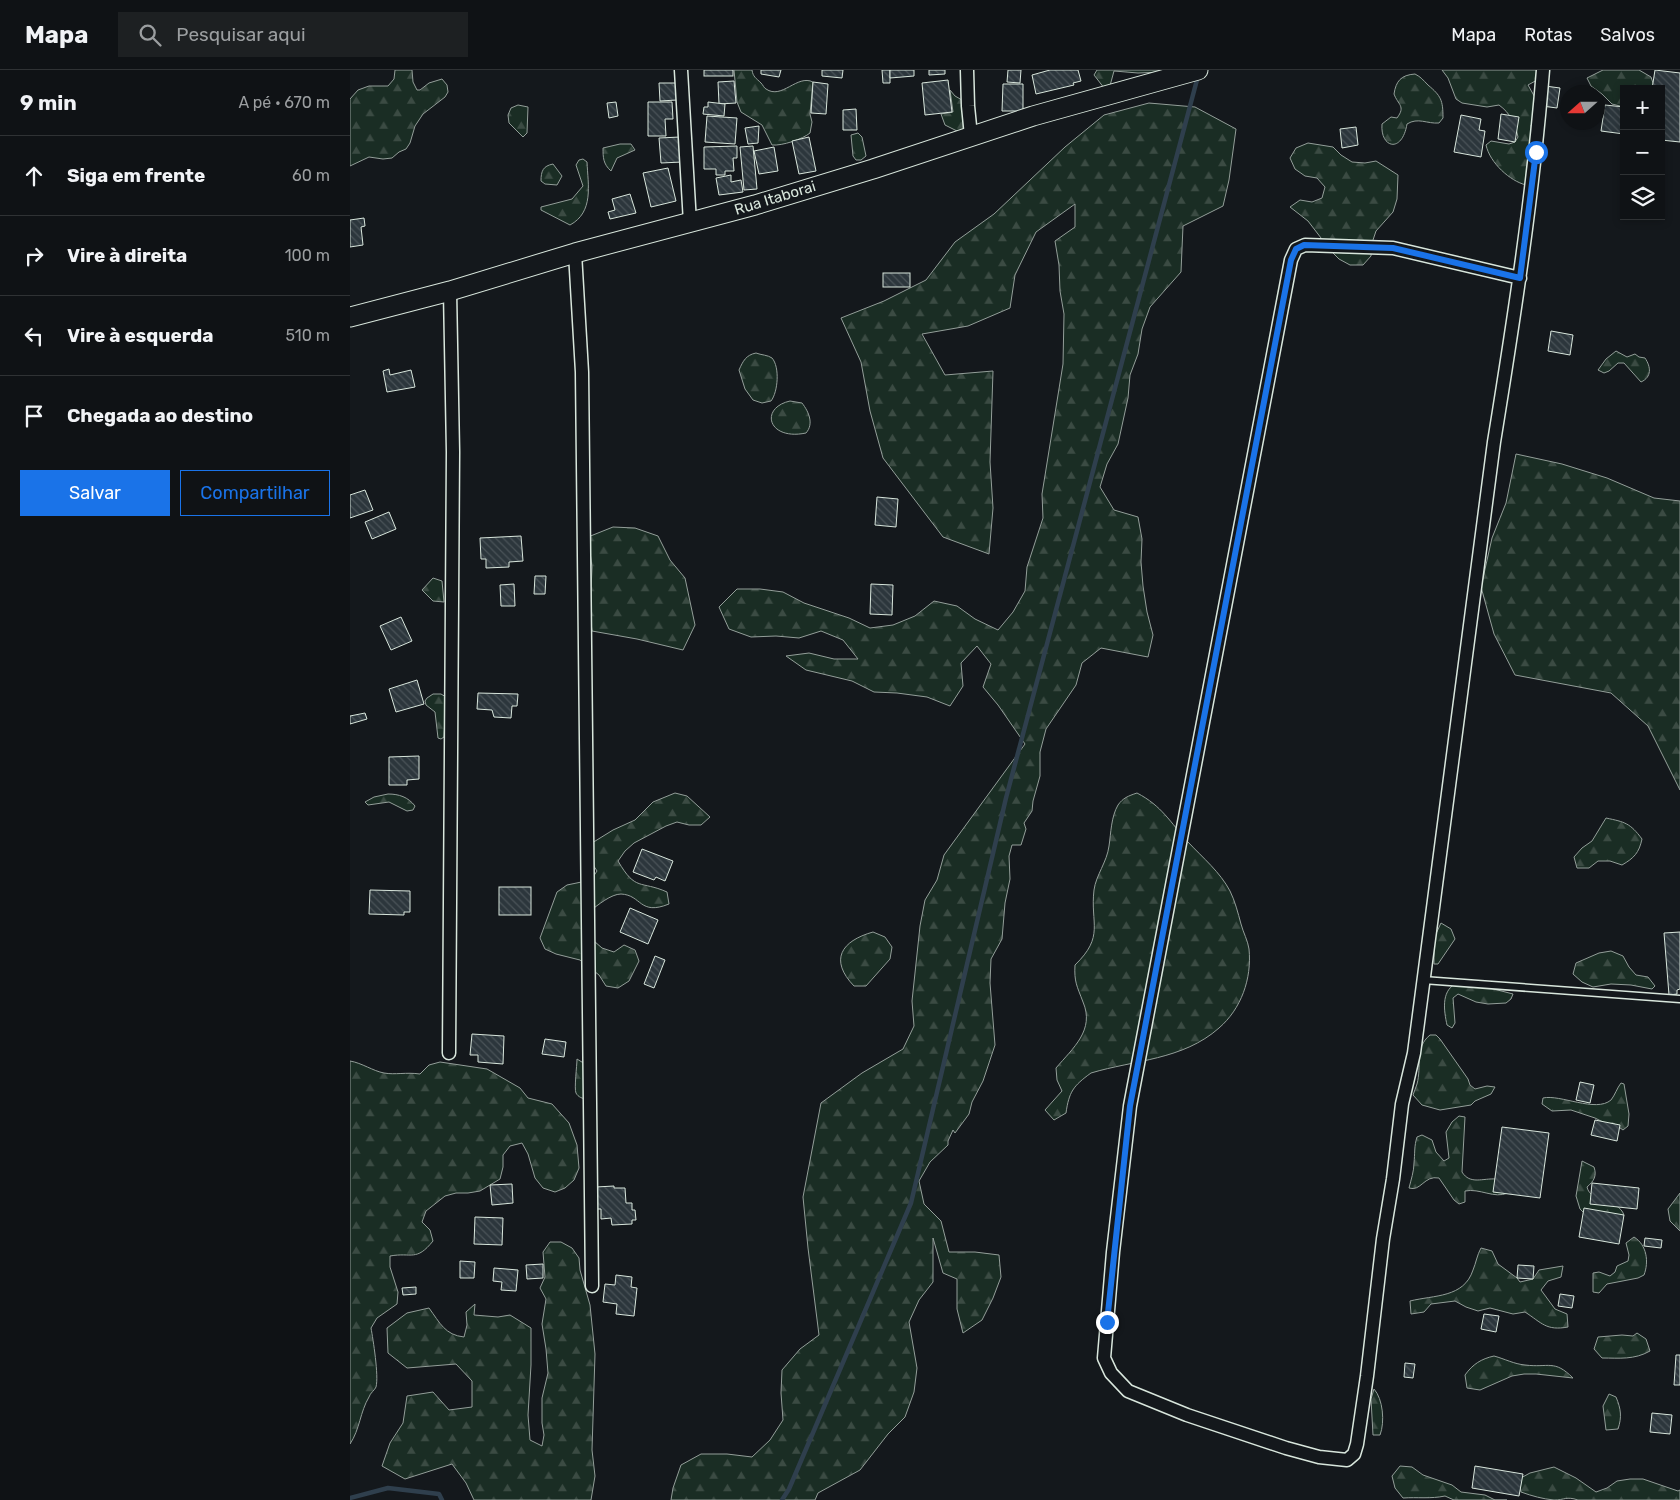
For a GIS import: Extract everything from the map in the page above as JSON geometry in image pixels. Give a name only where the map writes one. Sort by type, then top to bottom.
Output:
[{"type":"street","points":[[681,70],[690,223]]},
{"type":"street","points":[[967,70],[971,136]]},
{"type":"street","points":[[1520,278],[1393,248],[1304,245],[1296,249],[1291,260],[1130,1106],[1113,1252],[1104,1358],[1111,1373],[1128,1390],[1187,1415],[1319,1457],[1347,1460],[1354,1454],[1367,1376],[1383,1239],[1394,1179],[1402,1104],[1414,1053],[1483,520],[1520,278],[1536,152],[1543,70]]},
{"type":"street","name":"Rua Itaborai","points":[[350,317],[450,291],[575,253],[690,223],[873,169],[1034,116],[1194,71]]},
{"type":"street","points":[[575,253],[582,372],[592,1286]]},
{"type":"street","points":[[449,1053],[453,481],[450,291]]},
{"type":"lane","points":[[1423,980],[1680,999]]},
{"type":"green space","points":[[395,70],[412,70],[413,82],[417,90],[420,90],[429,83],[442,79],[447,85],[448,92],[445,97],[423,114],[415,126],[410,143],[406,149],[392,158],[369,157],[350,166],[350,99],[358,90],[369,86],[388,86],[394,79]]},
{"type":"green space","points":[[734,70],[752,70],[754,76],[765,88],[772,92],[784,90],[801,81],[813,82],[810,133],[792,142],[772,145],[762,125],[741,112],[737,102]]},
{"type":"green space","points":[[1097,70],[1164,70],[1162,72],[1138,73],[1114,71],[1108,93],[1094,75]]},
{"type":"green space","points":[[1442,70],[1540,70],[1539,79],[1528,85],[1537,101],[1533,125],[1531,125],[1532,138],[1526,185],[1514,180],[1496,165],[1486,145],[1491,141],[1509,144],[1515,142],[1518,137],[1514,123],[1509,115],[1499,105],[1487,107],[1462,103],[1456,99],[1448,78]]},
{"type":"green space","points":[[1603,70],[1639,70],[1651,77],[1654,85],[1620,85],[1620,106],[1612,104],[1605,97],[1605,85],[1590,85],[1587,78]]},
{"type":"green space","points":[[1415,74],[1436,92],[1442,103],[1443,118],[1439,123],[1415,121],[1407,124],[1401,140],[1396,144],[1392,144],[1384,138],[1382,124],[1391,117],[1397,118],[1400,114],[1401,108],[1394,94],[1398,82],[1403,77]]},
{"type":"green space","points":[[950,90],[962,100],[964,130],[959,132],[945,125],[941,114],[953,112]]},
{"type":"green space","points":[[1149,103],[1195,107],[1236,129],[1229,180],[1223,206],[1183,226],[1181,272],[1150,307],[1142,329],[1138,354],[1130,375],[1128,398],[1118,444],[1107,464],[1100,487],[1114,510],[1138,517],[1142,539],[1143,586],[1153,635],[1148,657],[1101,648],[1082,663],[1076,685],[1046,729],[1040,752],[1040,776],[1032,811],[1024,823],[1026,829],[1021,845],[1012,845],[1009,856],[1010,879],[1005,903],[1002,939],[991,959],[990,983],[995,1045],[969,1114],[955,1133],[953,1130],[948,1145],[930,1162],[919,1181],[924,1204],[941,1221],[949,1252],[975,1252],[999,1255],[1001,1277],[982,1320],[963,1333],[957,1309],[957,1279],[943,1273],[933,1238],[933,1282],[919,1300],[909,1322],[917,1368],[914,1392],[905,1417],[888,1434],[860,1470],[818,1493],[815,1500],[671,1500],[681,1465],[701,1454],[727,1454],[752,1457],[770,1440],[783,1420],[782,1370],[800,1349],[819,1335],[803,1197],[821,1103],[862,1073],[903,1049],[914,1026],[912,1001],[920,926],[925,900],[937,880],[944,855],[1025,744],[983,687],[991,664],[977,646],[961,663],[963,686],[950,706],[927,697],[874,692],[852,681],[806,670],[786,656],[809,653],[834,659],[858,659],[843,640],[821,631],[799,638],[776,636],[751,637],[729,629],[719,607],[737,589],[783,592],[804,603],[849,618],[870,628],[893,625],[915,616],[934,601],[957,606],[975,619],[998,630],[1013,612],[1025,591],[1027,567],[1043,518],[1042,494],[1063,364],[1064,314],[1055,241],[1075,227],[1075,204],[1036,232],[1015,275],[1010,308],[968,326],[922,334],[945,375],[993,371],[990,462],[993,508],[989,554],[943,537],[883,458],[870,411],[861,362],[841,318],[884,301],[926,280],[955,242],[994,214],[1065,147],[1104,115]]},
{"type":"green space","points":[[518,105],[528,107],[527,133],[523,137],[509,123],[508,115],[511,108]]},
{"type":"green space","points":[[858,133],[862,137],[866,156],[861,160],[856,160],[853,156],[851,135]]},
{"type":"green space","points":[[1308,143],[1333,147],[1352,162],[1365,163],[1376,161],[1398,175],[1397,199],[1393,212],[1376,231],[1372,243],[1371,256],[1363,265],[1350,265],[1339,259],[1308,221],[1290,207],[1300,200],[1312,202],[1322,198],[1325,187],[1317,178],[1305,176],[1295,169],[1290,158],[1296,148]]},
{"type":"green space","points":[[620,144],[631,144],[635,150],[617,158],[611,171],[605,163],[603,148]]},
{"type":"green space","points":[[583,159],[587,162],[588,197],[583,213],[578,220],[570,225],[541,210],[541,207],[572,199],[583,186],[576,165],[579,160]]},
{"type":"green space","points":[[553,164],[562,176],[557,185],[545,184],[541,181],[542,172],[547,166]]},
{"type":"green space","points":[[1616,351],[1627,357],[1635,354],[1645,358],[1649,368],[1649,375],[1645,380],[1641,382],[1624,363],[1618,363],[1604,373],[1598,370],[1606,359]]},
{"type":"green space","points":[[756,353],[772,358],[775,362],[777,373],[777,386],[771,401],[762,403],[753,400],[745,389],[739,370],[745,359]]},
{"type":"green space","points":[[790,401],[802,403],[807,410],[810,426],[806,433],[793,434],[783,432],[772,423],[771,416],[774,410]]},
{"type":"green space","points":[[1516,454],[1562,464],[1607,478],[1654,498],[1680,501],[1680,790],[1648,726],[1611,693],[1515,675],[1494,634],[1481,587],[1492,538],[1506,503]]},
{"type":"green space","points":[[613,527],[635,528],[658,536],[670,560],[685,578],[695,625],[683,650],[592,631],[590,615],[592,567],[588,537]]},
{"type":"green space","points":[[433,578],[442,581],[444,602],[433,601],[422,590]]},
{"type":"green space","points":[[433,694],[441,694],[446,697],[444,737],[441,739],[438,738],[435,712],[426,705],[425,701]]},
{"type":"green space","points":[[675,793],[687,796],[710,817],[701,825],[677,822],[666,826],[634,843],[618,861],[624,871],[634,881],[667,892],[669,904],[652,908],[628,895],[617,894],[590,911],[594,941],[602,948],[614,952],[624,945],[635,950],[639,961],[629,981],[618,988],[606,986],[599,975],[580,960],[545,949],[540,938],[557,892],[567,885],[591,880],[597,871],[590,860],[592,843],[613,830],[635,820],[653,802]]},
{"type":"green space","points":[[1137,793],[1153,803],[1165,815],[1226,884],[1235,903],[1248,946],[1249,971],[1247,982],[1239,1003],[1233,1012],[1219,1028],[1205,1039],[1190,1047],[1158,1058],[1091,1073],[1073,1090],[1066,1113],[1054,1120],[1045,1110],[1062,1091],[1057,1080],[1056,1068],[1075,1046],[1084,1030],[1086,1021],[1086,1012],[1076,980],[1075,965],[1090,946],[1093,937],[1095,884],[1108,852],[1113,820],[1118,805],[1128,796]]},
{"type":"green space","points":[[388,794],[400,795],[406,798],[415,806],[413,810],[407,811],[389,802],[368,805],[365,802],[374,797]]},
{"type":"green space","points":[[1606,818],[1623,822],[1634,830],[1642,839],[1638,852],[1622,865],[1610,861],[1598,861],[1589,868],[1577,868],[1574,857],[1592,841]]},
{"type":"green space","points":[[1441,923],[1451,929],[1455,939],[1438,964],[1434,964],[1434,938]]},
{"type":"green space","points":[[873,932],[885,937],[892,947],[890,959],[866,986],[854,986],[846,977],[842,968],[842,953],[846,946],[853,941]]},
{"type":"green space","points":[[1611,951],[1623,956],[1636,975],[1648,977],[1655,986],[1652,989],[1611,984],[1593,987],[1582,982],[1573,974],[1576,963],[1599,953]]},
{"type":"green space","points":[[1455,984],[1486,987],[1513,994],[1506,1003],[1488,1004],[1476,1002],[1458,994],[1453,998],[1455,1023],[1452,1028],[1447,1025],[1445,1002],[1447,992]]},
{"type":"green space","points":[[1430,1035],[1436,1035],[1440,1039],[1468,1079],[1470,1085],[1475,1089],[1487,1086],[1495,1087],[1491,1094],[1475,1101],[1471,1105],[1440,1110],[1422,1105],[1413,1095],[1417,1085],[1420,1051],[1425,1040]]},
{"type":"green space","points":[[577,1059],[585,1064],[587,1099],[578,1096],[575,1091]]},
{"type":"green space","points":[[350,1061],[388,1074],[420,1074],[429,1065],[440,1062],[487,1069],[520,1088],[528,1098],[552,1104],[569,1123],[577,1145],[579,1168],[574,1180],[565,1188],[555,1192],[543,1188],[535,1178],[528,1154],[522,1143],[510,1146],[503,1155],[500,1179],[480,1191],[445,1196],[426,1211],[422,1222],[430,1230],[433,1241],[418,1254],[390,1256],[390,1267],[398,1292],[397,1304],[377,1318],[371,1328],[377,1382],[366,1403],[350,1444]]},
{"type":"green space","points":[[1621,1083],[1624,1084],[1629,1114],[1628,1126],[1623,1130],[1613,1123],[1607,1124],[1571,1110],[1552,1111],[1542,1104],[1543,1098],[1550,1097],[1596,1105],[1604,1103],[1611,1100]]},
{"type":"green space","points":[[1459,1116],[1465,1117],[1462,1172],[1473,1180],[1496,1179],[1508,1193],[1497,1195],[1471,1190],[1465,1191],[1465,1202],[1459,1204],[1454,1200],[1439,1178],[1430,1179],[1417,1188],[1409,1188],[1414,1169],[1417,1137],[1422,1135],[1432,1140],[1436,1152],[1444,1161],[1449,1158],[1446,1132],[1452,1122]]},
{"type":"green space","points":[[1582,1161],[1594,1167],[1595,1170],[1594,1178],[1587,1187],[1589,1192],[1621,1210],[1624,1215],[1620,1219],[1584,1213],[1580,1209],[1576,1196]]},
{"type":"green space","points":[[1680,1193],[1680,1231],[1670,1221],[1668,1209]]},
{"type":"green space","points":[[1634,1237],[1642,1244],[1646,1254],[1644,1275],[1607,1284],[1599,1293],[1593,1292],[1593,1273],[1599,1272],[1610,1276],[1615,1272],[1617,1266],[1628,1261],[1629,1255],[1626,1243]]},
{"type":"green space","points":[[550,1242],[561,1242],[572,1248],[579,1258],[580,1270],[590,1305],[595,1354],[592,1450],[595,1476],[591,1500],[474,1500],[466,1483],[452,1464],[405,1479],[382,1466],[390,1443],[403,1423],[407,1396],[433,1392],[449,1410],[472,1407],[472,1381],[456,1364],[407,1368],[388,1353],[387,1328],[407,1313],[429,1308],[447,1331],[457,1336],[464,1337],[467,1325],[466,1312],[475,1304],[474,1315],[498,1317],[510,1315],[531,1328],[528,1415],[530,1440],[542,1446],[544,1435],[542,1398],[548,1373],[542,1324],[546,1299],[540,1288],[545,1277],[543,1252]]},
{"type":"green space","points":[[1481,1248],[1492,1251],[1498,1264],[1520,1282],[1533,1279],[1539,1270],[1563,1266],[1561,1277],[1548,1281],[1541,1290],[1555,1309],[1567,1314],[1568,1327],[1549,1327],[1525,1312],[1513,1314],[1490,1308],[1478,1311],[1455,1301],[1431,1304],[1424,1312],[1411,1314],[1410,1301],[1447,1294],[1463,1286],[1469,1279]]},
{"type":"green space","points":[[1637,1333],[1646,1339],[1650,1351],[1633,1357],[1602,1358],[1594,1349],[1598,1337],[1633,1336]]},
{"type":"green space","points":[[1494,1356],[1513,1363],[1533,1366],[1556,1366],[1573,1378],[1524,1374],[1512,1376],[1480,1390],[1467,1388],[1465,1375],[1468,1371],[1478,1362]]},
{"type":"green space","points":[[1374,1389],[1382,1411],[1382,1430],[1380,1435],[1373,1435],[1371,1399]]},
{"type":"green space","points":[[1609,1394],[1616,1397],[1619,1405],[1620,1421],[1618,1429],[1606,1430],[1603,1406]]},
{"type":"green space","points":[[1400,1466],[1412,1467],[1423,1475],[1452,1485],[1461,1492],[1485,1495],[1495,1500],[1454,1500],[1445,1496],[1403,1498],[1395,1488],[1392,1476]]},
{"type":"green space","points":[[1554,1467],[1576,1478],[1596,1492],[1607,1488],[1617,1481],[1643,1479],[1678,1491],[1680,1490],[1680,1500],[1578,1500],[1568,1498],[1554,1500],[1521,1492],[1519,1479],[1530,1473]]},
{"type":"building","points":[[704,70],[733,70],[733,76],[704,76]]},
{"type":"building","points":[[761,70],[781,70],[779,77],[761,74]]},
{"type":"building","points":[[822,70],[843,70],[842,78],[822,76]]},
{"type":"building","points":[[882,70],[890,70],[890,83],[883,83]]},
{"type":"building","points":[[890,70],[914,70],[914,76],[890,78]]},
{"type":"building","points":[[929,70],[945,70],[945,74],[929,75]]},
{"type":"building","points":[[1008,70],[1021,70],[1020,83],[1007,82]]},
{"type":"building","points":[[1050,70],[1078,70],[1081,81],[1073,83],[1074,85],[1036,94],[1032,75]]},
{"type":"building","points":[[1655,70],[1680,73],[1680,142],[1665,140],[1665,85],[1653,85]]},
{"type":"building","points":[[948,80],[952,112],[925,115],[922,83]]},
{"type":"building","points":[[734,81],[736,103],[719,104],[718,82]]},
{"type":"building","points":[[813,82],[828,84],[826,114],[811,113]]},
{"type":"building","points":[[659,83],[677,83],[677,100],[660,101]]},
{"type":"building","points":[[1003,84],[1023,84],[1023,111],[1002,111]]},
{"type":"building","points":[[1545,86],[1560,88],[1557,108],[1542,106]]},
{"type":"building","points":[[616,102],[618,116],[609,118],[607,103]]},
{"type":"building","points":[[648,102],[672,102],[673,119],[665,119],[666,136],[648,136]]},
{"type":"building","points":[[708,102],[725,104],[724,116],[703,114],[704,107],[708,107]]},
{"type":"building","points":[[1605,105],[1620,107],[1620,133],[1601,131],[1605,130]]},
{"type":"building","points":[[856,109],[857,130],[843,130],[843,110]]},
{"type":"building","points":[[1501,114],[1519,117],[1515,142],[1498,139]]},
{"type":"building","points":[[1461,115],[1481,119],[1479,130],[1485,131],[1481,157],[1454,152]]},
{"type":"building","points":[[707,116],[737,118],[735,144],[705,142]]},
{"type":"building","points":[[759,126],[758,143],[748,144],[745,128]]},
{"type":"building","points":[[1356,127],[1358,145],[1342,148],[1340,129]]},
{"type":"building","points":[[680,137],[682,162],[661,163],[659,138]]},
{"type":"building","points":[[809,137],[816,171],[799,174],[792,141]]},
{"type":"building","points":[[737,146],[737,158],[733,158],[734,171],[725,171],[725,175],[716,175],[716,169],[704,169],[704,147]]},
{"type":"building","points":[[753,146],[757,189],[744,190],[740,147]]},
{"type":"building","points":[[774,147],[778,171],[759,174],[754,151]]},
{"type":"building","points":[[668,168],[676,201],[651,207],[643,173]]},
{"type":"building","points":[[731,175],[731,182],[741,180],[743,192],[719,195],[716,178]]},
{"type":"building","points":[[630,194],[636,213],[610,219],[608,212],[615,210],[612,199]]},
{"type":"building","points":[[364,218],[365,226],[361,227],[363,245],[350,247],[350,220]]},
{"type":"building","points":[[883,273],[910,273],[910,287],[883,287]]},
{"type":"building","points":[[1551,331],[1573,335],[1570,355],[1548,351]]},
{"type":"building","points":[[389,369],[390,375],[411,370],[415,387],[387,392],[383,371]]},
{"type":"building","points":[[365,490],[373,510],[350,518],[350,495]]},
{"type":"building","points":[[877,497],[898,499],[896,527],[875,525]]},
{"type":"building","points":[[389,512],[396,529],[372,539],[365,522]]},
{"type":"building","points":[[521,536],[523,561],[509,562],[509,567],[486,568],[486,559],[481,559],[480,538]]},
{"type":"building","points":[[535,576],[546,576],[545,594],[534,594]]},
{"type":"building","points":[[514,584],[515,606],[501,606],[500,585]]},
{"type":"building","points":[[871,584],[893,585],[892,615],[870,614]]},
{"type":"building","points":[[401,617],[412,641],[391,650],[380,626]]},
{"type":"building","points":[[417,680],[424,704],[396,712],[389,689]]},
{"type":"building","points":[[478,693],[518,694],[517,706],[512,706],[511,718],[494,717],[492,710],[477,709]]},
{"type":"building","points":[[365,713],[367,719],[350,724],[350,716]]},
{"type":"building","points":[[419,756],[419,779],[407,780],[407,785],[389,785],[389,757]]},
{"type":"building","points":[[642,849],[673,861],[665,881],[656,877],[654,880],[633,872]]},
{"type":"building","points":[[499,887],[531,887],[531,915],[499,915]]},
{"type":"building","points":[[370,890],[410,891],[410,912],[404,912],[404,915],[369,914]]},
{"type":"building","points":[[630,908],[658,920],[648,944],[620,932]]},
{"type":"building","points":[[1680,932],[1680,989],[1677,990],[1677,994],[1669,995],[1664,933]]},
{"type":"building","points":[[655,956],[665,960],[654,988],[644,984]]},
{"type":"building","points":[[472,1034],[504,1036],[503,1064],[478,1062],[478,1055],[470,1055]]},
{"type":"building","points":[[545,1039],[566,1042],[564,1057],[542,1054]]},
{"type":"building","points":[[1580,1082],[1594,1085],[1590,1103],[1576,1100]]},
{"type":"building","points":[[1595,1120],[1620,1125],[1617,1141],[1591,1135]]},
{"type":"building","points":[[1502,1127],[1549,1133],[1540,1198],[1493,1192]]},
{"type":"building","points":[[1592,1183],[1639,1188],[1637,1209],[1590,1204]]},
{"type":"building","points":[[512,1184],[513,1203],[492,1205],[490,1185]]},
{"type":"building","points":[[614,1186],[614,1188],[625,1188],[626,1203],[632,1203],[632,1210],[635,1210],[636,1220],[632,1220],[632,1224],[612,1225],[611,1218],[601,1219],[601,1209],[597,1209],[596,1187]]},
{"type":"building","points":[[1584,1208],[1624,1215],[1619,1244],[1579,1237]]},
{"type":"building","points":[[475,1217],[503,1218],[502,1245],[474,1244]]},
{"type":"building","points":[[1645,1238],[1662,1240],[1661,1248],[1644,1246]]},
{"type":"building","points":[[460,1261],[475,1262],[474,1278],[460,1278]]},
{"type":"building","points":[[543,1264],[543,1278],[527,1279],[526,1265]]},
{"type":"building","points":[[1518,1265],[1534,1266],[1533,1279],[1517,1278]]},
{"type":"building","points":[[494,1268],[518,1270],[516,1291],[501,1290],[502,1282],[493,1281]]},
{"type":"building","points":[[616,1275],[632,1277],[631,1287],[637,1288],[634,1316],[616,1314],[617,1304],[603,1302],[605,1284],[615,1285]]},
{"type":"building","points":[[416,1287],[416,1294],[403,1295],[402,1288]]},
{"type":"building","points":[[1560,1294],[1574,1296],[1572,1308],[1558,1306]]},
{"type":"building","points":[[1484,1314],[1499,1316],[1496,1332],[1481,1329]]},
{"type":"building","points":[[1676,1355],[1680,1355],[1680,1385],[1674,1385]]},
{"type":"building","points":[[1405,1363],[1415,1364],[1413,1378],[1404,1377]]},
{"type":"building","points":[[1652,1413],[1672,1415],[1670,1434],[1650,1432]]},
{"type":"building","points":[[1475,1466],[1523,1474],[1519,1496],[1472,1488]]},
{"type":"waterway","points":[[782,1500],[789,1489],[911,1203],[1006,798],[1198,76]]},
{"type":"waterway","points":[[350,1498],[388,1488],[439,1494],[442,1500]]},
{"type":"route","points":[[1107,1322],[1130,1106],[1291,260],[1296,249],[1304,245],[1393,248],[1520,278],[1536,152]]}]
